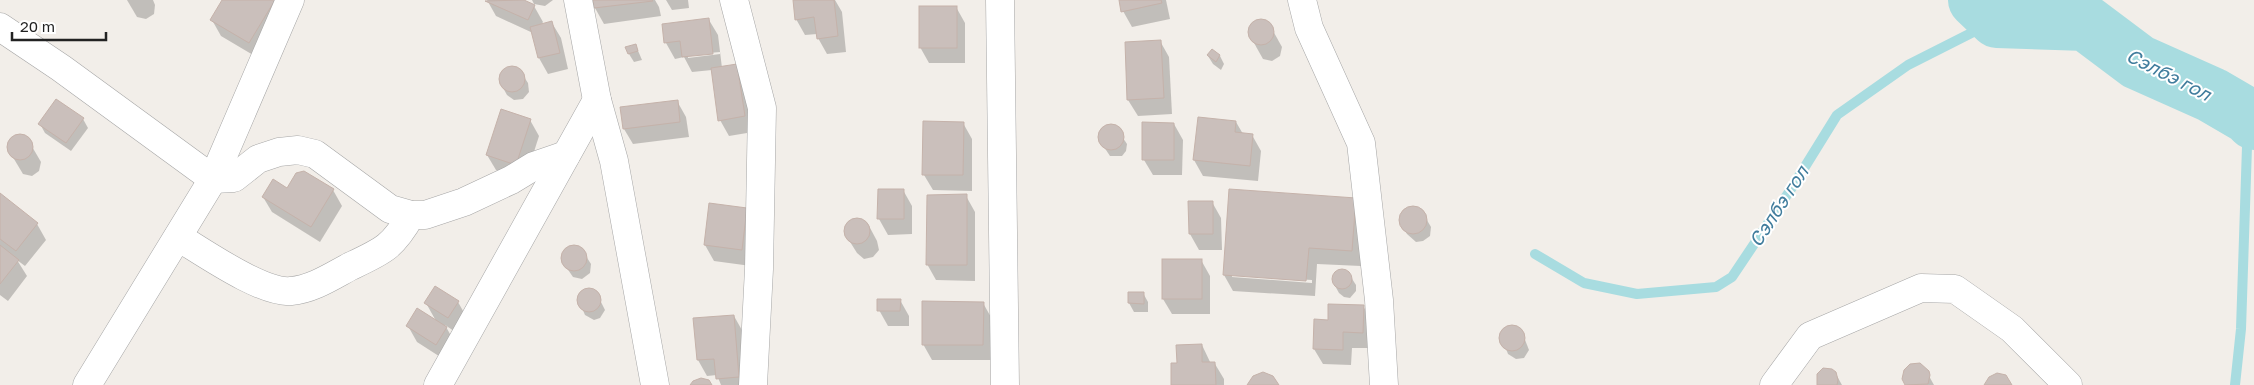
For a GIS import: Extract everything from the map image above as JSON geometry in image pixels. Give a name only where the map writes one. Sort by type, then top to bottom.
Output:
[{"type":"street","points":[[87,385],[213,179],[290,0]]},
{"type":"street","points":[[578,0],[597,100],[614,161],[655,385]]},
{"type":"street","points":[[734,0],[762,108],[759,269],[753,385]]},
{"type":"street","points":[[1000,0],[1005,385]]},
{"type":"street","points":[[1302,0],[1309,28],[1361,143],[1379,300],[1384,385]]},
{"type":"street","points":[[0,27],[61,68],[213,179],[234,178],[258,159],[279,152],[298,150],[315,154],[390,208],[410,215],[425,215],[464,202],[511,180],[534,166],[566,155]]},
{"type":"street","points":[[438,385],[597,100]]},
{"type":"street","points":[[178,237],[246,277],[269,288],[290,291],[311,286],[382,251],[399,237],[410,215]]},
{"type":"street","points":[[1774,385],[1810,336],[1921,288],[1955,289],[2012,329],[2068,385]]},
{"type":"building","points":[[222,0],[275,0],[249,43],[210,20]]},
{"type":"building","points":[[524,0],[535,5],[528,20],[485,1]]},
{"type":"building","points":[[593,0],[652,0],[653,1],[594,8]]},
{"type":"building","points":[[793,0],[834,0],[838,36],[817,39],[814,17],[795,20]]},
{"type":"building","points":[[1119,0],[1161,0],[1162,3],[1121,12]]},
{"type":"building","points":[[919,6],[957,6],[957,48],[919,48]]},
{"type":"building","points":[[709,18],[713,54],[682,57],[680,41],[664,43],[662,24]]},
{"type":"building","points":[[1261,19],[1270,23],[1274,32],[1270,41],[1261,45],[1252,41],[1248,32],[1252,23]]},
{"type":"building","points":[[552,21],[560,53],[538,58],[530,27]]},
{"type":"building","points":[[1161,40],[1164,98],[1127,100],[1125,42]]},
{"type":"building","points":[[636,44],[638,51],[628,54],[625,47]]},
{"type":"building","points":[[1212,49],[1220,55],[1216,62],[1207,55]]},
{"type":"building","points":[[737,64],[745,116],[718,121],[711,68]]},
{"type":"building","points":[[512,66],[521,70],[525,79],[521,88],[512,92],[503,88],[499,79],[503,70]]},
{"type":"building","points":[[56,99],[84,118],[66,143],[38,124]]},
{"type":"building","points":[[678,100],[680,122],[623,129],[620,107]]},
{"type":"building","points":[[501,109],[531,119],[516,165],[486,155]]},
{"type":"building","points":[[1198,117],[1236,121],[1235,132],[1253,134],[1250,166],[1193,160]]},
{"type":"building","points":[[923,121],[964,122],[963,175],[922,175]]},
{"type":"building","points":[[1142,122],[1174,123],[1174,160],[1142,160]]},
{"type":"building","points":[[1111,124],[1120,128],[1124,137],[1120,146],[1111,150],[1102,146],[1098,137],[1102,128]]},
{"type":"building","points":[[20,134],[29,138],[33,147],[29,156],[20,160],[11,156],[7,147],[11,138]]},
{"type":"building","points":[[304,171],[334,189],[311,227],[262,197],[273,179],[287,188],[296,173]]},
{"type":"building","points":[[878,189],[904,189],[904,219],[877,219]]},
{"type":"building","points":[[1229,189],[1356,198],[1352,251],[1309,248],[1306,281],[1223,275]]},
{"type":"building","points":[[0,193],[38,223],[16,251],[0,239]]},
{"type":"building","points":[[967,194],[967,265],[926,265],[927,195]]},
{"type":"building","points":[[1188,201],[1213,201],[1213,234],[1189,234]]},
{"type":"building","points":[[709,203],[747,208],[742,250],[704,245]]},
{"type":"building","points":[[1413,206],[1423,210],[1427,220],[1423,230],[1413,234],[1403,230],[1399,220],[1403,210]]},
{"type":"building","points":[[857,218],[866,222],[870,231],[866,240],[857,244],[848,240],[844,231],[848,222]]},
{"type":"building","points":[[0,245],[19,260],[0,284]]},
{"type":"building","points":[[574,245],[583,249],[587,258],[583,267],[574,271],[565,267],[561,258],[565,249]]},
{"type":"building","points":[[1162,259],[1202,259],[1202,299],[1162,299]]},
{"type":"building","points":[[1338,269],[1346,269],[1352,275],[1352,283],[1346,289],[1338,289],[1332,283],[1332,275]]},
{"type":"building","points":[[435,286],[459,301],[448,318],[424,303]]},
{"type":"building","points":[[589,288],[597,292],[601,300],[597,308],[589,312],[581,308],[577,300],[581,292]]},
{"type":"building","points":[[1128,292],[1144,292],[1144,304],[1128,303]]},
{"type":"building","points":[[877,299],[901,299],[900,311],[877,311]]},
{"type":"building","points":[[922,301],[984,302],[983,345],[922,345]]},
{"type":"building","points":[[1328,304],[1364,305],[1363,333],[1343,332],[1343,350],[1313,349],[1314,319],[1328,320]]},
{"type":"building","points":[[417,308],[447,327],[436,345],[406,326]]},
{"type":"building","points":[[734,315],[739,377],[716,379],[714,359],[697,360],[693,318]]},
{"type":"building","points":[[1512,325],[1521,329],[1525,338],[1521,347],[1512,351],[1503,347],[1499,338],[1503,329]]},
{"type":"building","points":[[1202,344],[1202,362],[1215,362],[1216,385],[1171,385],[1171,363],[1177,363],[1176,345]]},
{"type":"building","points":[[1920,363],[1929,371],[1928,384],[1905,385],[1902,379],[1904,370],[1910,364]]},
{"type":"building","points":[[1823,368],[1832,369],[1836,372],[1837,385],[1817,385],[1817,374]]},
{"type":"building","points":[[1263,372],[1273,376],[1279,385],[1247,385],[1253,376]]},
{"type":"building","points":[[1997,373],[2006,375],[2012,385],[1984,385],[1989,377]]},
{"type":"building","points":[[701,378],[709,380],[712,385],[690,385],[693,381]]},
{"type":"waterway","name":"Сэлбэ гол","points":[[1976,0],[1997,20],[2086,23],[2138,62],[2212,95],[2248,116],[2254,122]]},
{"type":"waterway","name":"Сэлбэ гол","points":[[1535,254],[1584,283],[1637,294],[1716,287],[1732,277],[1793,186],[1837,115],[1908,65],[1997,20]]},
{"type":"waterway","points":[[2235,385],[2241,329],[2248,116]]}]
